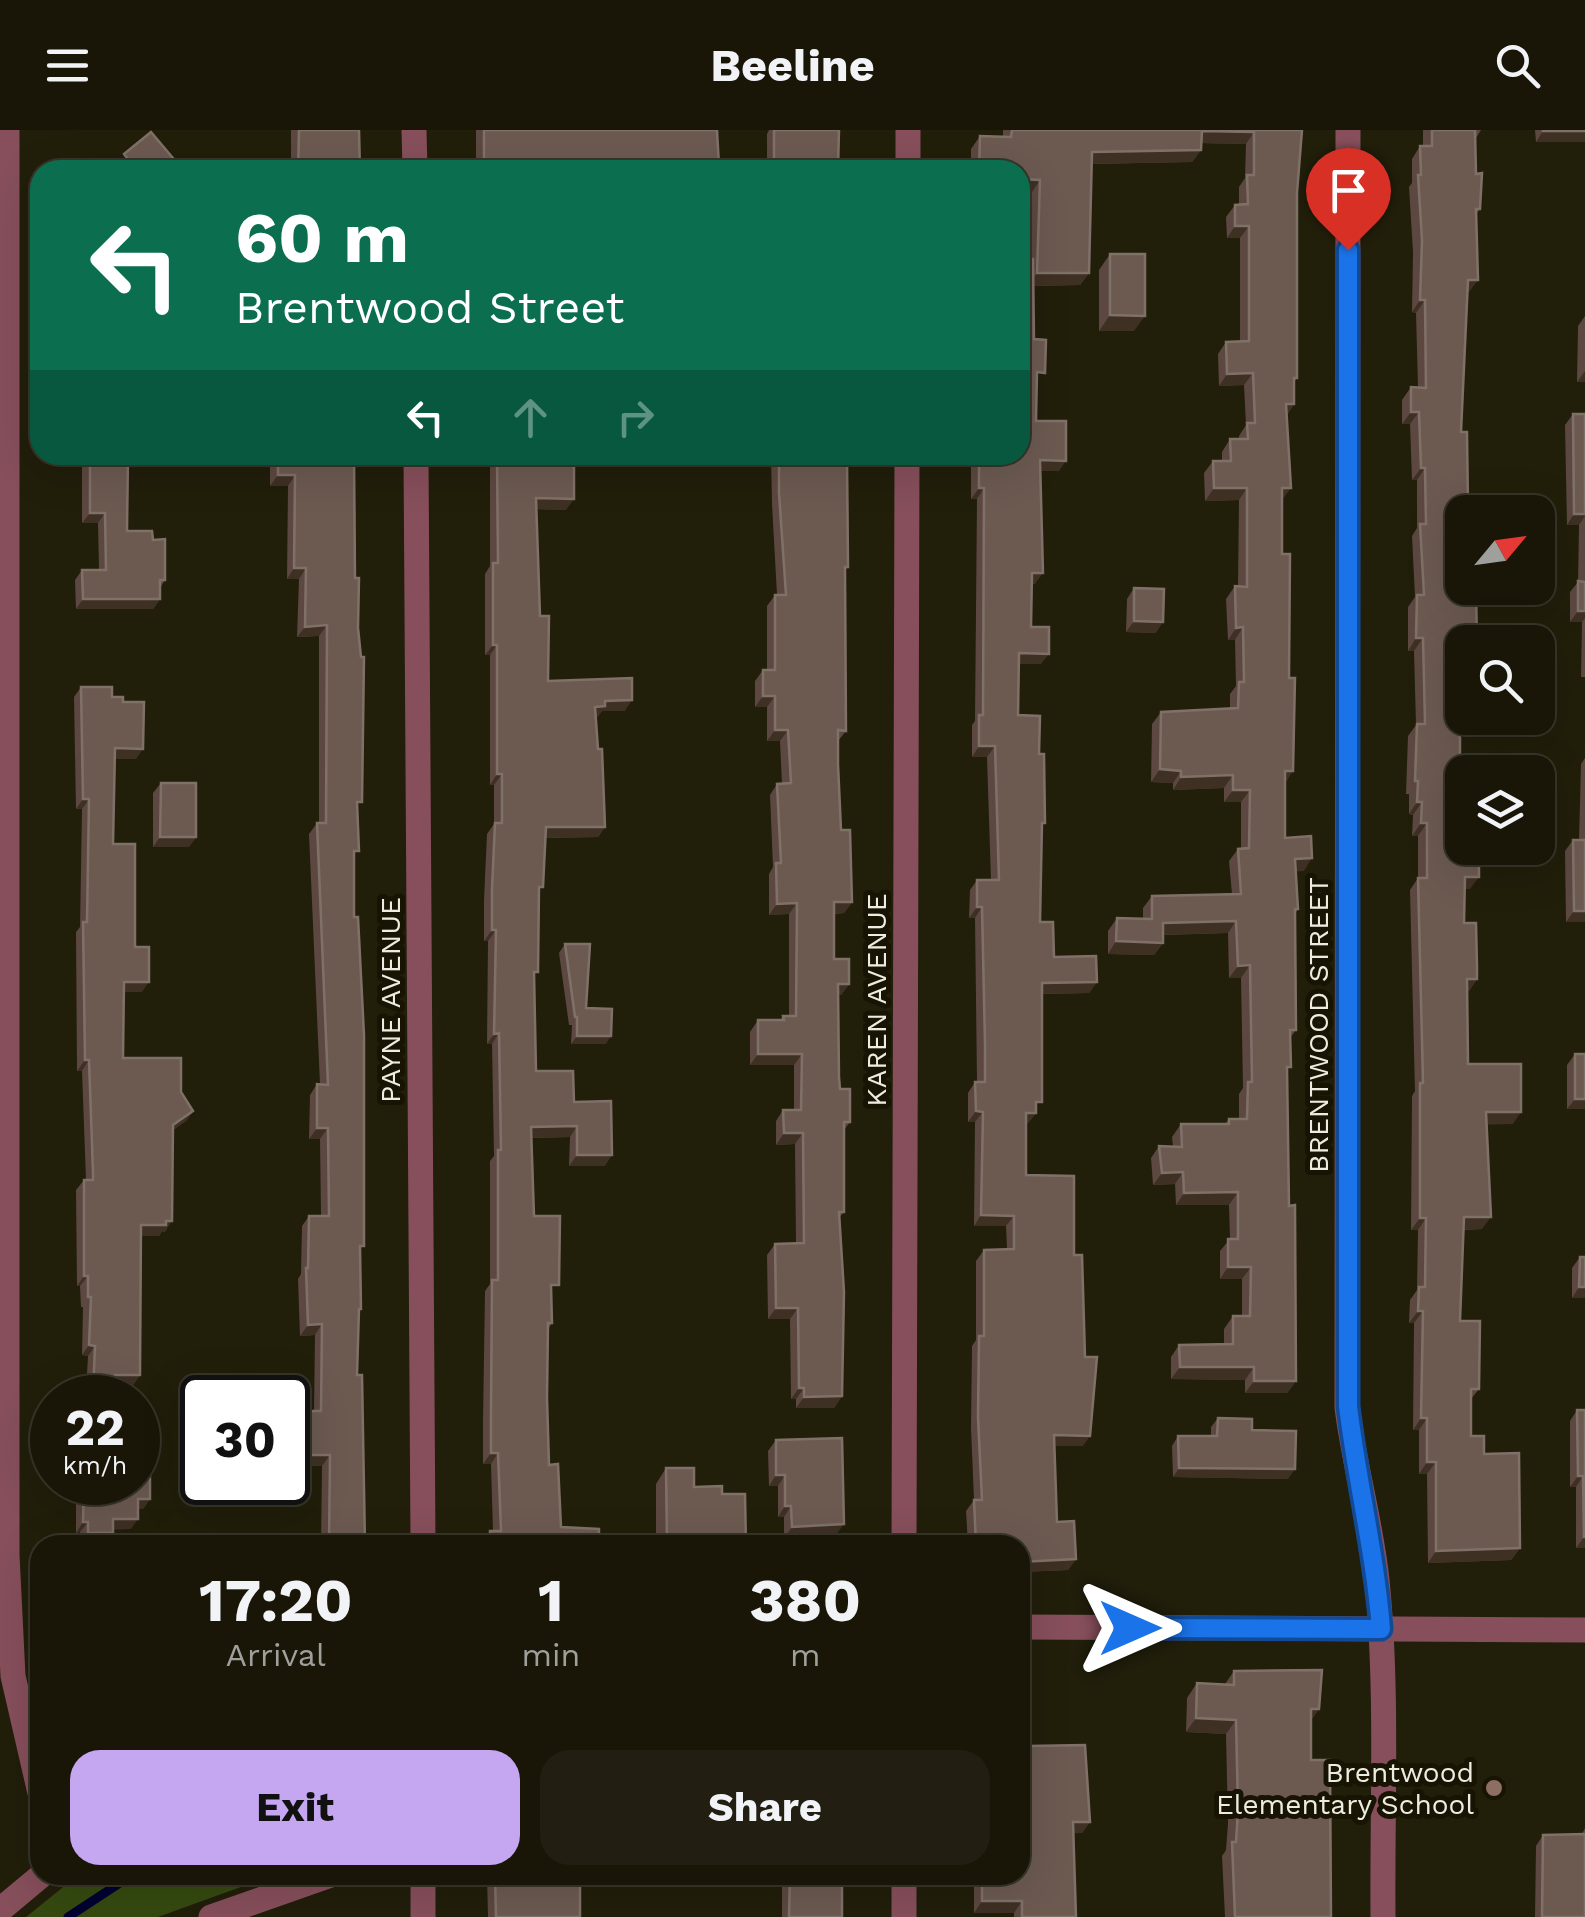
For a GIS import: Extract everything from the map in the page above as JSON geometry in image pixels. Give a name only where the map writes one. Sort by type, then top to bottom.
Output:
[{"type":"street","points":[[414,130],[414,160]]},
{"type":"street","points":[[908,130],[908,160]]},
{"type":"street","name":"BRENTWOOD STREET","points":[[1348,130],[1348,1406],[1353,1456],[1370,1531],[1381,1629],[1383,1917]]},
{"type":"street","points":[[6,132],[4,1556],[13,1676],[30,1750]]},
{"type":"street","name":"PAYNE AVENUE","points":[[416,465],[423,1535]]},
{"type":"street","name":"KAREN AVENUE","points":[[904,1535],[907,465]]},
{"type":"street","points":[[1030,1627],[1585,1630]]},
{"type":"street","points":[[0,1910],[30,1885]]},
{"type":"street","points":[[211,1917],[302,1885]]},
{"type":"street","points":[[423,1885],[423,1917]]},
{"type":"street","points":[[904,1885],[904,1917]]},
{"type":"green space","points":[[66,1885],[246,1885],[158,1917],[26,1917]]},
{"type":"building","points":[[299,130],[359,130],[360,160],[298,160]]},
{"type":"building","points":[[484,130],[717,130],[719,160],[484,160]]},
{"type":"building","points":[[774,130],[839,130],[838,160],[774,160]]},
{"type":"building","points":[[1012,130],[1302,130],[1297,193],[1297,378],[1294,404],[1286,404],[1291,488],[1282,488],[1282,554],[1290,554],[1289,678],[1295,678],[1293,771],[1285,771],[1285,838],[1311,836],[1312,858],[1295,859],[1296,1030],[1290,1030],[1291,1067],[1287,1067],[1289,1206],[1295,1205],[1296,1381],[1254,1381],[1254,1367],[1180,1367],[1179,1345],[1233,1344],[1233,1316],[1250,1316],[1251,1267],[1228,1267],[1228,1239],[1238,1239],[1238,1192],[1184,1193],[1183,1172],[1162,1173],[1159,1146],[1182,1147],[1181,1124],[1229,1124],[1229,1119],[1247,1119],[1248,1082],[1252,1082],[1250,965],[1238,966],[1236,921],[1163,923],[1163,943],[1116,941],[1117,918],[1152,919],[1152,896],[1241,894],[1238,849],[1249,848],[1250,790],[1233,790],[1233,775],[1181,777],[1181,771],[1160,769],[1161,712],[1238,708],[1239,682],[1244,682],[1243,627],[1236,628],[1235,586],[1247,587],[1247,488],[1214,488],[1213,461],[1231,461],[1230,439],[1248,439],[1247,423],[1255,423],[1253,373],[1227,374],[1226,342],[1249,341],[1249,226],[1235,226],[1235,205],[1248,204],[1247,175],[1254,175],[1254,132],[1202,131],[1201,150],[1092,152],[1089,273],[1037,273],[1040,180],[1030,180],[1030,160],[979,160],[980,136],[1011,137]]},
{"type":"building","points":[[1432,130],[1475,130],[1476,174],[1482,173],[1480,209],[1476,209],[1478,280],[1468,280],[1461,432],[1467,432],[1468,495],[1445,495],[1445,605],[1476,605],[1477,625],[1445,625],[1445,735],[1460,735],[1460,755],[1445,755],[1445,865],[1479,865],[1479,877],[1465,877],[1464,923],[1476,923],[1477,967],[1477,979],[1467,979],[1468,1064],[1521,1064],[1521,1112],[1486,1112],[1491,1217],[1464,1217],[1460,1321],[1480,1321],[1479,1389],[1471,1389],[1471,1436],[1484,1436],[1484,1454],[1519,1453],[1520,1548],[1436,1551],[1436,1462],[1427,1462],[1427,1418],[1421,1418],[1423,1311],[1418,1311],[1419,1287],[1425,1287],[1426,1218],[1420,1218],[1423,1083],[1418,878],[1427,878],[1427,823],[1421,823],[1422,802],[1417,802],[1415,781],[1417,724],[1425,724],[1423,638],[1416,638],[1417,595],[1424,595],[1420,524],[1426,524],[1425,468],[1421,468],[1419,412],[1411,412],[1411,387],[1426,388],[1418,175],[1420,146],[1432,146]]},
{"type":"building","points":[[151,132],[175,160],[125,160],[124,154]]},
{"type":"building","points":[[1110,254],[1145,254],[1145,316],[1110,315]]},
{"type":"building","points":[[1033,259],[1034,339],[1046,340],[1045,373],[1037,372],[1036,421],[1066,421],[1066,461],[1040,460],[1043,573],[1032,573],[1031,627],[1049,627],[1049,654],[1019,653],[1018,715],[1040,716],[1045,823],[1040,922],[1053,922],[1054,957],[1096,956],[1097,982],[1042,983],[1042,1102],[1036,1102],[1036,1113],[1026,1113],[1026,1175],[1074,1176],[1074,1255],[1082,1255],[1085,1357],[1097,1357],[1090,1436],[1054,1435],[1057,1522],[1074,1521],[1076,1559],[1030,1561],[1030,1535],[976,1535],[974,1500],[982,1500],[978,1417],[979,1336],[984,1336],[984,1250],[1014,1249],[1014,1216],[981,1215],[983,1112],[976,1111],[975,1082],[985,1082],[982,907],[977,907],[977,880],[999,880],[995,746],[979,746],[979,715],[983,715],[984,488],[979,488],[979,465],[1030,465]]},
{"type":"building","points":[[1573,414],[1585,414],[1585,514],[1574,514]]},
{"type":"building","points":[[90,465],[128,465],[127,531],[152,531],[153,540],[165,539],[165,580],[160,580],[160,599],[83,599],[82,570],[106,570],[105,513],[90,513]]},
{"type":"building","points":[[278,465],[354,465],[355,578],[359,578],[358,628],[364,657],[362,802],[357,802],[359,851],[354,851],[354,917],[358,917],[364,1035],[364,1246],[360,1246],[357,1375],[362,1375],[365,1535],[329,1535],[330,1455],[310,1455],[310,1411],[321,1411],[322,1324],[308,1325],[309,1216],[329,1216],[328,1128],[317,1128],[317,1084],[328,1085],[317,823],[326,823],[327,625],[305,627],[306,568],[294,568],[295,475],[278,475]]},
{"type":"building","points":[[497,465],[574,465],[574,499],[536,498],[540,616],[549,616],[548,681],[632,678],[632,700],[605,701],[605,706],[595,707],[598,749],[602,749],[605,827],[546,827],[543,887],[539,887],[538,972],[534,972],[536,1071],[573,1071],[574,1102],[611,1101],[612,1155],[577,1155],[577,1126],[531,1127],[534,1216],[560,1216],[559,1285],[551,1285],[552,1323],[548,1323],[549,1465],[558,1464],[561,1527],[599,1529],[599,1535],[490,1535],[490,1531],[501,1531],[498,1453],[491,1453],[492,1280],[498,1280],[501,1150],[499,1033],[494,1034],[496,930],[492,930],[495,823],[502,823],[502,774],[497,774],[497,645],[493,645],[493,563],[498,563]]},
{"type":"building","points":[[779,465],[847,465],[846,731],[838,730],[838,764],[841,830],[850,830],[852,902],[834,902],[834,959],[849,959],[849,984],[838,984],[840,1089],[850,1089],[850,1122],[844,1122],[844,1212],[839,1212],[844,1292],[842,1396],[804,1397],[804,1388],[799,1388],[798,1308],[776,1308],[775,1244],[804,1243],[803,1133],[784,1133],[783,1110],[801,1110],[802,1054],[758,1054],[758,1020],[796,1016],[797,903],[777,904],[776,863],[781,863],[777,784],[791,783],[788,730],[775,730],[775,696],[763,696],[763,670],[775,670],[775,595],[786,595]]},
{"type":"building","points":[[1578,581],[1585,582],[1585,611],[1578,611]]},
{"type":"building","points":[[1134,588],[1164,589],[1163,622],[1134,621]]},
{"type":"building","points":[[81,687],[112,687],[112,697],[123,697],[123,702],[144,702],[143,749],[115,748],[113,844],[135,844],[135,947],[149,947],[149,982],[124,982],[123,1058],[181,1058],[181,1092],[193,1111],[173,1125],[172,1221],[166,1221],[166,1225],[141,1225],[140,1375],[94,1375],[95,1346],[89,1345],[91,1297],[88,1276],[84,1276],[84,1180],[93,1180],[93,1173],[89,1060],[85,1060],[83,922],[87,922],[89,799],[83,799]]},
{"type":"building","points":[[161,783],[196,783],[196,837],[160,837]]},
{"type":"building","points":[[1573,840],[1585,840],[1585,911],[1574,911]]},
{"type":"building","points":[[565,944],[590,944],[586,1008],[612,1009],[611,1036],[577,1036]]},
{"type":"building","points":[[1575,1054],[1585,1054],[1585,1099],[1575,1099]]},
{"type":"building","points":[[1580,1257],[1585,1257],[1585,1287],[1579,1287]]},
{"type":"building","points":[[1577,1410],[1585,1410],[1585,1537],[1583,1476],[1578,1476]]},
{"type":"building","points":[[1218,1418],[1252,1419],[1252,1430],[1296,1431],[1295,1469],[1179,1468],[1178,1436],[1217,1436]]},
{"type":"building","points":[[842,1438],[844,1524],[792,1527],[791,1506],[785,1506],[785,1475],[776,1475],[776,1440]]},
{"type":"building","points":[[666,1468],[694,1468],[694,1487],[722,1486],[722,1494],[745,1494],[746,1535],[667,1535]]},
{"type":"building","points":[[83,1505],[138,1505],[138,1519],[113,1519],[113,1533],[88,1533],[88,1522],[83,1522]]},
{"type":"building","points":[[1322,1670],[1319,1709],[1311,1709],[1311,1760],[1330,1760],[1331,1917],[1235,1917],[1232,1842],[1236,1842],[1238,1810],[1236,1720],[1196,1718],[1197,1683],[1234,1685],[1234,1671]]},
{"type":"building","points":[[1085,1745],[1090,1822],[1073,1822],[1076,1917],[1022,1917],[1022,1901],[982,1901],[982,1885],[1030,1885],[1030,1746]]},
{"type":"building","points":[[1585,1834],[1585,1917],[1542,1917],[1543,1835]]},
{"type":"building","points":[[495,1885],[580,1885],[580,1917],[496,1917]]},
{"type":"building","points":[[790,1885],[842,1885],[842,1917],[789,1917]]},
{"type":"waterway","points":[[68,1917],[117,1885]]},
{"type":"place","name":"Brentwood Elementary School","points":[[1494,1788]]},
{"type":"route","points":[[1130,1628],[1381,1629],[1370,1531],[1353,1456],[1348,1406],[1348,250]]}]
